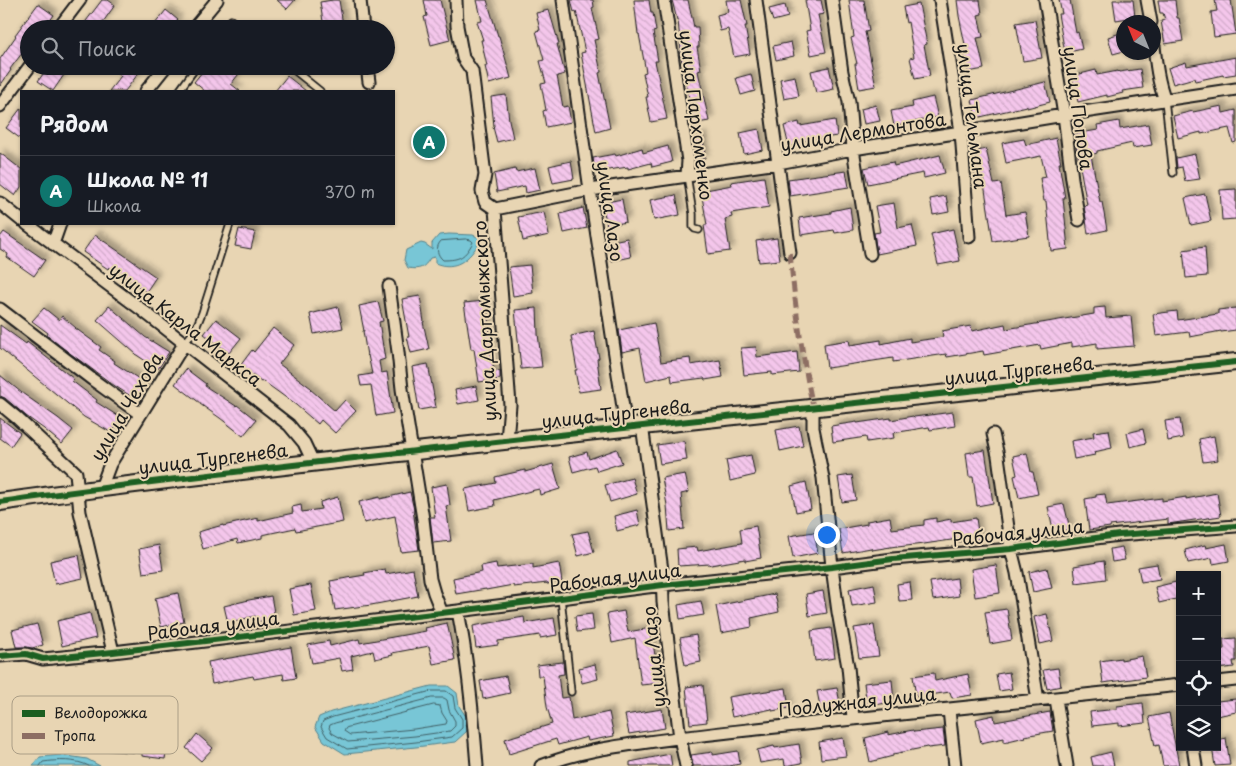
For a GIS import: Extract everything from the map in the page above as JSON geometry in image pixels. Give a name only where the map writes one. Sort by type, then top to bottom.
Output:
[{"type":"street","points":[[65,20],[80,0]]},
{"type":"street","points":[[200,20],[216,0]]},
{"type":"street","points":[[360,0],[362,20]]},
{"type":"street","name":"улица Даргомыжского","points":[[456,0],[457,26],[463,58],[472,71],[484,175],[482,191],[485,202],[495,209],[510,405],[507,440]]},
{"type":"street","name":"улица Лазо","points":[[563,0],[590,190],[662,570],[663,602],[680,738],[686,766]]},
{"type":"street","name":"улица Пархоменко","points":[[664,0],[688,161],[687,175]]},
{"type":"street","points":[[756,0],[790,253]]},
{"type":"street","points":[[832,0],[842,72],[849,102],[852,148],[870,254]]},
{"type":"street","name":"улица Тельмана","points":[[940,0],[961,132],[969,237]]},
{"type":"street","name":"улица Попова","points":[[1045,0],[1079,220]]},
{"type":"street","points":[[1147,0],[1150,15]]},
{"type":"street","points":[[1155,60],[1165,100]]},
{"type":"street","points":[[0,106],[23,75]]},
{"type":"street","points":[[147,90],[159,75]]},
{"type":"street","points":[[368,75],[369,82]]},
{"type":"street","name":"улица Лермонтова","points":[[495,209],[590,190],[778,163],[852,148],[1236,89]]},
{"type":"street","points":[[0,204],[20,219]]},
{"type":"street","name":"улица Карла Маркса","points":[[28,225],[142,310],[289,425],[304,443],[313,462]]},
{"type":"street","points":[[53,244],[60,225]]},
{"type":"street","points":[[389,286],[430,579],[442,613]]},
{"type":"street","points":[[0,309],[140,414]]},
{"type":"street","name":"улица Чехова","points":[[101,488],[110,464],[184,344]]},
{"type":"street","name":"улица Тургенева","points":[[0,502],[78,490],[507,440],[1236,362]]},
{"type":"street","name":"улица Чехова","points":[[0,404],[76,473],[80,512],[113,652]]},
{"type":"street","points":[[813,407],[813,428],[823,478],[832,567],[848,667],[853,718]]},
{"type":"street","points":[[993,434],[1038,700]]},
{"type":"street","name":"Рабочая улица","points":[[0,656],[26,654],[44,659],[113,652],[893,559],[1011,549],[1119,535],[1236,526]]},
{"type":"street","points":[[458,612],[474,726],[477,766]]},
{"type":"street","points":[[1221,682],[1236,680]]},
{"type":"street","name":"Подлужная улица","points":[[541,766],[555,760],[598,749],[680,738],[853,718],[1038,700],[1056,700],[1176,685]]},
{"type":"street","points":[[1056,700],[1067,766]]},
{"type":"street","points":[[949,710],[955,766]]},
{"type":"street","points":[[1194,751],[1196,766]]},
{"type":"lane","points":[[180,90],[191,75]]},
{"type":"lane","points":[[300,75],[319,90]]},
{"type":"lane","points":[[1165,100],[1172,173]]},
{"type":"lane","name":"улица Пархоменко","points":[[687,175],[693,227],[699,230]]},
{"type":"lane","points":[[184,344],[195,330],[202,313],[230,225]]},
{"type":"lane","points":[[561,598],[571,692]]},
{"type":"water","points":[[439,235],[473,235],[480,238],[478,245],[471,254],[458,264],[441,265],[435,263],[435,257],[430,258],[421,268],[408,268],[404,260],[406,250],[421,243],[432,249],[432,243]]},
{"type":"water","points":[[431,686],[448,686],[457,693],[459,706],[467,718],[467,731],[455,742],[345,754],[324,741],[315,727],[319,717],[331,712]]},
{"type":"water","points":[[61,755],[87,759],[100,766],[33,766],[40,757]]},
{"type":"building","points":[[102,0],[108,0],[115,5],[104,20],[87,20]]},
{"type":"building","points":[[277,0],[295,0],[287,9]]},
{"type":"building","points":[[339,0],[342,20],[323,20],[320,2]]},
{"type":"building","points":[[424,0],[440,0],[450,40],[431,45],[424,17],[427,16]]},
{"type":"building","points":[[477,0],[487,0],[511,78],[489,84],[481,40],[483,40],[477,22],[482,21]]},
{"type":"building","points":[[571,0],[593,0],[594,7],[592,8],[599,39],[594,40],[610,128],[596,132],[581,53],[585,52],[576,11],[574,12]]},
{"type":"building","points":[[634,0],[649,0],[651,13],[653,13],[656,31],[653,32],[658,61],[655,61],[667,119],[651,122],[643,73],[646,72],[638,34]]},
{"type":"building","points":[[672,0],[688,0],[694,27],[698,27],[699,47],[697,47],[701,70],[698,71],[709,121],[692,124],[689,108],[691,108],[680,52],[678,20]]},
{"type":"building","points":[[726,0],[741,0],[747,26],[745,26],[750,54],[734,57],[728,29],[720,31],[717,15],[728,12]]},
{"type":"building","points":[[805,0],[821,0],[824,14],[818,15],[826,52],[811,55],[806,31],[810,30]]},
{"type":"building","points":[[849,0],[864,0],[869,31],[865,32],[876,86],[859,89],[855,64],[857,64],[851,38],[854,37]]},
{"type":"building","points":[[957,0],[980,0],[982,14],[978,15],[983,37],[977,38],[984,69],[968,72],[964,55],[967,54]]},
{"type":"building","points":[[1059,0],[1070,0],[1076,33],[1078,32],[1082,49],[1065,53],[1058,14],[1062,14]]},
{"type":"building","points":[[1113,0],[1133,0],[1135,15],[1116,15],[1116,20]]},
{"type":"building","points":[[1158,0],[1175,0],[1183,41],[1165,44],[1161,21],[1165,20],[1163,13],[1160,13]]},
{"type":"building","points":[[1215,0],[1231,0],[1236,34],[1214,37],[1211,12],[1217,11]]},
{"type":"building","points":[[38,4],[54,15],[50,20],[26,20]]},
{"type":"building","points":[[919,4],[927,44],[924,45],[930,76],[915,79],[910,58],[914,57],[908,22],[906,23],[903,7]]},
{"type":"building","points":[[785,5],[788,17],[773,21],[769,9]]},
{"type":"building","points":[[166,10],[178,20],[158,20]]},
{"type":"building","points":[[549,10],[565,74],[557,76],[563,107],[568,106],[571,122],[546,127],[543,111],[546,110],[541,84],[546,83],[540,61],[544,60],[536,31],[540,30],[536,13]]},
{"type":"building","points":[[1035,20],[1042,58],[1023,61],[1016,23]]},
{"type":"building","points":[[20,28],[20,56],[0,86],[0,59]]},
{"type":"building","points":[[1116,34],[1116,53],[1113,54],[1108,37]]},
{"type":"building","points":[[791,42],[794,56],[776,60],[773,46]]},
{"type":"building","points":[[1236,57],[1236,74],[1195,81],[1194,78],[1173,84],[1168,68],[1186,62],[1187,66]]},
{"type":"building","points":[[829,67],[834,89],[816,93],[811,71]]},
{"type":"building","points":[[1140,69],[1143,88],[1078,102],[1072,76],[1096,70],[1097,75]]},
{"type":"building","points":[[751,74],[755,91],[741,95],[736,78]]},
{"type":"building","points":[[42,75],[64,75],[54,90],[38,81]]},
{"type":"building","points":[[120,75],[137,75],[126,90],[110,90],[121,76]]},
{"type":"building","points":[[200,75],[238,75],[231,84],[239,90],[204,90],[194,82]]},
{"type":"building","points":[[287,76],[305,90],[276,90]]},
{"type":"building","points":[[795,76],[799,96],[784,99],[780,79]]},
{"type":"building","points":[[1045,82],[1050,102],[976,118],[972,100]]},
{"type":"building","points":[[506,95],[513,138],[497,142],[493,127],[491,97]]},
{"type":"building","points":[[933,97],[938,117],[894,126],[891,111],[913,107],[912,102]]},
{"type":"building","points":[[876,105],[880,121],[864,124],[861,109]]},
{"type":"building","points":[[1222,106],[1223,113],[1236,110],[1236,142],[1233,143],[1229,128],[1178,138],[1173,116]]},
{"type":"building","points":[[20,109],[20,138],[6,128]]},
{"type":"building","points":[[835,120],[837,136],[803,141],[804,143],[789,147],[784,126],[799,122],[800,126]]},
{"type":"building","points":[[1119,121],[1120,129],[1148,124],[1152,145],[1133,148],[1132,143],[1097,151],[1097,153],[1091,155],[1107,230],[1088,234],[1084,206],[1087,205],[1074,134],[1098,130],[1097,125]]},
{"type":"building","points":[[759,129],[763,150],[744,154],[740,133]]},
{"type":"building","points":[[703,137],[705,158],[695,159],[692,139]]},
{"type":"building","points":[[1056,138],[1065,198],[1063,198],[1068,249],[1051,251],[1046,201],[1044,201],[1040,178],[1046,177],[1041,156],[1006,163],[1002,143],[1024,139],[1026,145]]},
{"type":"building","points":[[668,146],[672,162],[652,167],[651,163],[628,169],[628,167],[595,172],[593,158],[615,154],[616,156],[642,148],[643,153]]},
{"type":"building","points":[[986,149],[994,184],[1001,183],[1006,215],[1025,212],[1029,236],[993,241],[983,177],[976,179],[970,153]]},
{"type":"building","points":[[0,153],[20,168],[20,188],[15,196],[0,184]]},
{"type":"building","points":[[1195,154],[1200,179],[1185,181],[1182,167],[1177,168],[1176,158]]},
{"type":"building","points":[[940,155],[945,173],[924,178],[923,173],[868,184],[864,168],[893,162],[894,166]]},
{"type":"building","points":[[571,161],[574,179],[553,183],[549,166]]},
{"type":"building","points":[[535,168],[540,190],[526,193],[525,186],[497,192],[494,174],[515,169],[516,172]]},
{"type":"building","points":[[846,171],[849,187],[790,196],[788,179]]},
{"type":"building","points":[[764,177],[769,207],[731,213],[732,217],[725,219],[730,251],[708,254],[704,225],[707,225],[701,191],[732,185],[731,182]]},
{"type":"building","points":[[1236,189],[1236,219],[1222,220],[1220,190]]},
{"type":"building","points":[[1205,194],[1211,221],[1191,225],[1185,198]]},
{"type":"building","points":[[676,195],[680,215],[654,220],[650,200]]},
{"type":"building","points":[[946,196],[949,212],[933,215],[930,199]]},
{"type":"building","points":[[622,199],[626,222],[607,226],[602,203]]},
{"type":"building","points":[[894,203],[898,228],[912,225],[917,246],[877,254],[874,233],[880,232],[875,206]]},
{"type":"building","points":[[850,207],[853,230],[835,233],[834,230],[801,235],[799,218],[831,213],[831,211]]},
{"type":"building","points":[[583,208],[587,228],[564,233],[560,214]]},
{"type":"building","points":[[544,212],[549,235],[523,241],[518,217]]},
{"type":"building","points":[[239,229],[255,232],[251,249],[235,246]]},
{"type":"building","points":[[953,229],[960,261],[938,265],[931,234]]},
{"type":"building","points":[[4,232],[45,260],[34,276],[7,257],[8,254],[0,249],[0,237]]},
{"type":"building","points":[[95,235],[156,277],[146,292],[83,252]]},
{"type":"building","points":[[627,238],[631,257],[612,261],[608,242]]},
{"type":"building","points":[[777,238],[780,260],[759,262],[756,241]]},
{"type":"building","points":[[1205,247],[1207,276],[1186,278],[1183,250]]},
{"type":"building","points":[[530,265],[533,293],[513,296],[509,267]]},
{"type":"building","points":[[420,296],[429,349],[411,353],[402,299]]},
{"type":"building","points":[[485,301],[494,372],[500,371],[500,379],[479,382],[474,349],[471,349],[464,303]]},
{"type":"building","points":[[378,302],[383,321],[379,322],[385,359],[379,361],[381,373],[387,372],[393,413],[376,416],[371,385],[361,386],[359,376],[372,374],[367,356],[359,306]]},
{"type":"building","points":[[109,306],[145,337],[169,352],[158,369],[135,354],[97,320]]},
{"type":"building","points":[[338,307],[343,328],[314,334],[310,314]]},
{"type":"building","points":[[1105,307],[1106,318],[1131,316],[1134,346],[1097,349],[1097,343],[1072,347],[1072,343],[1041,349],[1040,345],[984,355],[983,351],[947,357],[946,354],[893,362],[893,358],[827,368],[824,344],[849,340],[850,345],[881,340],[881,344],[910,338],[910,342],[943,337],[942,331],[971,326],[972,331],[1005,324],[1006,329],[1094,314],[1094,308]]},
{"type":"building","points":[[44,308],[59,320],[62,316],[101,347],[99,350],[115,361],[114,363],[147,384],[137,400],[60,346],[47,335],[48,333],[32,321]]},
{"type":"building","points":[[537,308],[542,367],[521,369],[515,310]]},
{"type":"building","points":[[1236,308],[1236,330],[1190,337],[1189,332],[1156,336],[1153,314],[1177,311],[1178,320],[1218,314],[1218,310]]},
{"type":"building","points":[[216,319],[241,338],[229,353],[204,334]]},
{"type":"building","points":[[654,323],[661,362],[690,358],[691,365],[720,360],[723,377],[672,382],[671,375],[646,381],[640,348],[622,352],[619,330]]},
{"type":"building","points":[[0,325],[26,344],[27,342],[74,379],[72,381],[97,400],[96,402],[121,418],[112,433],[84,417],[0,348]]},
{"type":"building","points":[[273,328],[294,345],[279,364],[311,388],[335,411],[345,400],[356,411],[335,433],[321,420],[318,424],[296,405],[240,366]]},
{"type":"building","points":[[594,331],[599,358],[597,359],[601,389],[579,392],[571,336]]},
{"type":"building","points":[[756,347],[757,357],[797,352],[799,372],[772,375],[772,372],[744,375],[741,348]]},
{"type":"building","points":[[428,364],[436,407],[419,410],[412,367]]},
{"type":"building","points":[[186,369],[206,384],[205,386],[237,405],[256,420],[243,436],[175,384]]},
{"type":"building","points":[[0,375],[73,430],[62,444],[0,396]]},
{"type":"building","points":[[476,386],[479,400],[458,404],[455,390]]},
{"type":"building","points":[[953,412],[955,426],[930,430],[929,427],[893,433],[894,438],[867,442],[866,437],[833,442],[831,426]]},
{"type":"building","points":[[0,418],[20,433],[11,446],[0,438]]},
{"type":"building","points":[[1180,419],[1183,438],[1168,441],[1165,421]]},
{"type":"building","points":[[799,426],[803,446],[780,451],[776,430]]},
{"type":"building","points":[[1143,429],[1146,443],[1130,447],[1127,433]]},
{"type":"building","points":[[1109,430],[1112,448],[1094,452],[1095,455],[1074,459],[1071,441],[1094,437],[1093,432]]},
{"type":"building","points":[[1214,436],[1218,460],[1203,462],[1199,439]]},
{"type":"building","points":[[684,441],[687,460],[660,464],[657,445]]},
{"type":"building","points":[[617,449],[622,463],[597,471],[595,466],[573,472],[569,457],[587,452],[589,459]]},
{"type":"building","points":[[985,450],[993,503],[977,506],[973,477],[969,477],[966,453]]},
{"type":"building","points":[[1027,453],[1038,494],[1019,498],[1014,476],[1017,475],[1013,456]]},
{"type":"building","points":[[751,455],[755,475],[730,481],[726,460]]},
{"type":"building","points":[[553,464],[560,489],[540,495],[539,489],[494,500],[495,506],[469,511],[465,489],[496,483],[495,477],[525,470],[525,472]]},
{"type":"building","points":[[685,474],[689,492],[681,494],[684,529],[669,531],[662,478]]},
{"type":"building","points":[[852,475],[856,500],[842,502],[838,477]]},
{"type":"building","points":[[632,478],[637,494],[610,502],[605,485]]},
{"type":"building","points":[[806,482],[811,509],[796,512],[791,486]]},
{"type":"building","points":[[447,484],[450,505],[446,506],[451,541],[433,543],[430,517],[435,517],[431,487]]},
{"type":"building","points":[[410,492],[419,550],[401,552],[395,516],[364,523],[359,502]]},
{"type":"building","points":[[1217,493],[1221,516],[1168,524],[1168,519],[1089,530],[1085,499],[1096,497],[1096,495],[1105,494],[1107,505],[1162,498],[1162,501],[1186,497],[1186,499]]},
{"type":"building","points":[[338,497],[343,522],[296,531],[295,528],[262,535],[262,538],[238,543],[237,539],[203,549],[198,532],[258,518],[258,521],[293,513],[292,507],[301,505],[302,512],[321,509],[320,502]]},
{"type":"building","points":[[1064,504],[1070,529],[1054,533],[1048,507]]},
{"type":"building","points":[[637,510],[640,525],[617,531],[614,516]]},
{"type":"building","points":[[890,517],[892,529],[924,525],[924,520],[936,518],[936,522],[951,519],[951,522],[976,518],[979,539],[958,542],[958,539],[872,550],[871,548],[843,553],[839,529],[867,524],[867,521]]},
{"type":"building","points":[[756,526],[761,558],[711,565],[678,566],[677,549],[697,547],[698,551],[742,543],[740,529]]},
{"type":"building","points":[[588,531],[594,552],[578,556],[572,534]]},
{"type":"building","points":[[814,532],[818,553],[793,558],[789,536]]},
{"type":"building","points":[[1226,544],[1229,561],[1213,564],[1212,558],[1188,563],[1185,550],[1205,545],[1206,548]]},
{"type":"building","points":[[159,545],[163,570],[143,573],[139,549]]},
{"type":"building","points":[[1122,547],[1125,560],[1112,562],[1110,549]]},
{"type":"building","points":[[79,555],[83,578],[55,584],[50,561]]},
{"type":"building","points":[[1104,561],[1106,579],[1076,583],[1074,566]]},
{"type":"building","points":[[496,563],[497,568],[533,564],[533,568],[559,563],[562,582],[514,587],[513,585],[456,594],[453,578],[482,572],[481,566]]},
{"type":"building","points":[[1157,564],[1160,579],[1141,582],[1138,567]]},
{"type":"building","points":[[996,565],[1000,593],[975,597],[971,569]]},
{"type":"building","points":[[1047,568],[1052,588],[1033,592],[1029,572]]},
{"type":"building","points":[[385,569],[386,574],[413,569],[418,596],[335,610],[330,581],[365,575],[364,573]]},
{"type":"building","points":[[957,578],[959,596],[933,600],[930,582]]},
{"type":"building","points":[[910,582],[912,600],[899,601],[897,584]]},
{"type":"building","points":[[1176,582],[1176,599],[1159,603],[1155,587]]},
{"type":"building","points":[[874,584],[877,602],[852,606],[849,589]]},
{"type":"building","points":[[311,585],[316,611],[294,615],[289,589]]},
{"type":"building","points":[[823,591],[827,613],[809,616],[806,594]]},
{"type":"building","points":[[178,593],[184,622],[161,627],[155,598]]},
{"type":"building","points":[[775,594],[779,612],[751,618],[752,627],[721,633],[716,606]]},
{"type":"building","points":[[271,596],[275,618],[256,622],[255,616],[228,623],[224,606]]},
{"type":"building","points":[[701,601],[704,615],[680,619],[678,605]]},
{"type":"building","points":[[1007,609],[1012,640],[990,644],[985,612]]},
{"type":"building","points":[[624,611],[628,632],[650,628],[655,655],[657,654],[661,683],[641,685],[635,638],[612,643],[607,614]]},
{"type":"building","points":[[90,613],[96,638],[62,646],[57,621]]},
{"type":"building","points":[[592,614],[594,630],[577,632],[575,616]]},
{"type":"building","points":[[1047,614],[1053,641],[1040,644],[1034,617]]},
{"type":"building","points":[[524,617],[525,623],[554,618],[557,635],[540,638],[540,635],[498,641],[498,645],[476,648],[473,626]]},
{"type":"building","points":[[447,623],[455,660],[433,664],[429,646],[392,653],[393,655],[375,659],[373,651],[351,656],[353,669],[342,671],[339,658],[312,663],[308,645],[329,641],[330,646],[359,639],[360,643],[426,631],[425,628]]},
{"type":"building","points":[[37,624],[43,645],[32,648],[16,647],[12,630]]},
{"type":"building","points":[[874,625],[879,656],[859,658],[854,628]]},
{"type":"building","points":[[831,628],[835,658],[815,661],[811,631]]},
{"type":"building","points":[[696,635],[701,662],[685,665],[680,638]]},
{"type":"building","points":[[1236,638],[1236,661],[1233,661],[1234,667],[1221,669],[1221,649],[1224,649],[1223,639]]},
{"type":"building","points":[[291,647],[296,678],[284,680],[283,674],[254,679],[253,676],[212,684],[208,662]]},
{"type":"building","points":[[1142,656],[1146,677],[1103,683],[1100,661]]},
{"type":"building","points":[[563,662],[564,674],[558,675],[561,698],[569,697],[572,720],[609,712],[614,736],[588,741],[587,737],[558,745],[556,739],[509,754],[505,739],[552,724],[547,707],[543,676],[538,676],[537,665]]},
{"type":"building","points":[[595,664],[598,679],[582,683],[579,668]]},
{"type":"building","points":[[1058,668],[1061,686],[1047,689],[1043,670]]},
{"type":"building","points":[[1009,672],[1012,689],[999,691],[996,674]]},
{"type":"building","points":[[934,673],[935,681],[968,674],[972,695],[952,698],[950,692],[916,697],[913,676]]},
{"type":"building","points":[[506,676],[510,693],[483,699],[480,681]]},
{"type":"building","points":[[892,680],[894,702],[867,706],[864,683]]},
{"type":"building","points":[[703,685],[707,722],[690,724],[686,687]]},
{"type":"building","points":[[786,688],[789,708],[772,711],[772,709],[732,717],[728,697]]},
{"type":"building","points":[[837,688],[841,708],[821,712],[817,691]]},
{"type":"building","points":[[1236,699],[1236,712],[1221,715],[1221,701]]},
{"type":"building","points":[[1143,703],[1145,723],[1119,726],[1119,723],[1092,726],[1090,712],[1117,709],[1117,706]]},
{"type":"building","points":[[662,709],[665,728],[629,734],[625,715]]},
{"type":"building","points":[[1050,712],[1053,731],[1004,742],[1004,738],[981,743],[976,719],[994,715],[995,722]]},
{"type":"building","points":[[1169,713],[1179,765],[1163,766],[1159,745],[1155,746],[1149,717]]},
{"type":"building","points":[[943,729],[945,746],[927,747],[893,754],[893,756],[870,762],[865,738],[888,732],[888,735],[913,730],[914,732]]},
{"type":"building","points":[[197,734],[213,748],[201,761],[186,748]]},
{"type":"building","points":[[843,738],[846,756],[821,759],[819,742]]},
{"type":"building","points":[[1226,738],[1230,765],[1215,766],[1213,751],[1221,751],[1221,739]]},
{"type":"building","points":[[799,744],[802,763],[785,766],[784,759],[760,763],[757,750],[774,746],[775,748]]},
{"type":"building","points":[[738,751],[740,764],[729,766],[693,766],[691,755],[713,752],[713,755]]},
{"type":"building","points":[[1111,752],[1114,766],[1093,766],[1091,757]]},
{"type":"building","points":[[142,754],[166,754],[165,759],[142,756]]},
{"type":"building","points":[[670,754],[672,766],[630,766],[630,762]]},
{"type":"marked path","points":[[790,253],[799,330],[813,407]]},
{"type":"cycle path","points":[[0,502],[156,481],[416,451],[1236,362]]},
{"type":"cycle path","points":[[0,656],[26,654],[43,659],[113,652],[893,559],[1011,549],[1119,535],[1236,526]]},
{"type":"place","name":"Школа № 11","points":[[429,142]]}]
